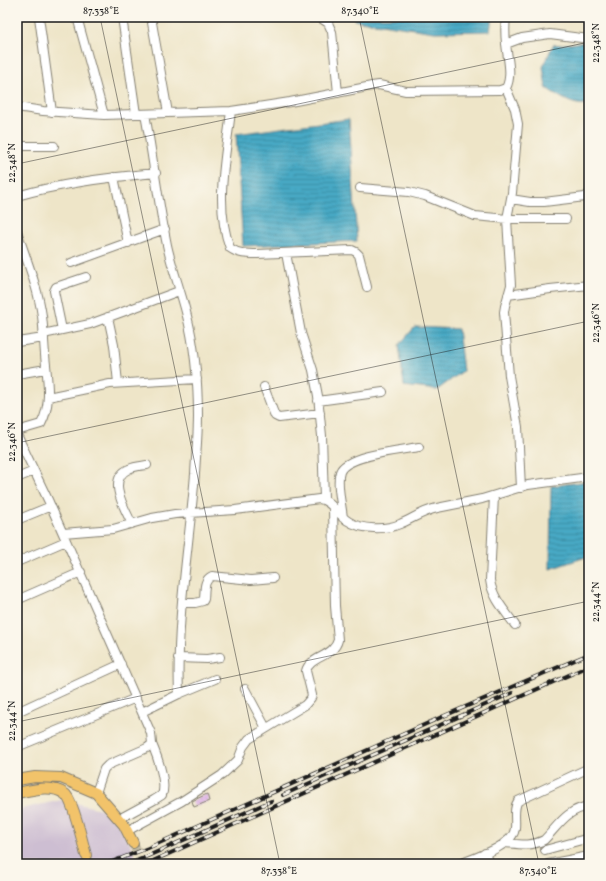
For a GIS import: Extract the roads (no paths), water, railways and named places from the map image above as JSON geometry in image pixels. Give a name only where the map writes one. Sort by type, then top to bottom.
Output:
[{"type":"main road","points":[[17,780],[36,777],[61,778],[96,794],[119,819],[133,843]]},
{"type":"main road","points":[[61,792],[83,787]]},
{"type":"main road","points":[[17,793],[41,789],[52,789],[67,795],[72,805],[86,855]]},
{"type":"street","points":[[39,17],[52,112]]},
{"type":"street","points":[[77,17],[104,115]]},
{"type":"street","points":[[122,17],[136,114]]},
{"type":"street","points":[[151,17],[168,113]]},
{"type":"street","points":[[319,17],[328,23],[332,32],[338,92]]},
{"type":"street","points":[[506,17],[506,44],[509,70],[506,88],[515,109],[518,124],[508,219],[511,285],[505,306],[505,331],[509,376],[518,427],[521,488]]},
{"type":"street","points":[[506,44],[522,38],[550,34],[589,39]]},
{"type":"street","points":[[17,107],[52,112],[104,115],[231,111],[290,102],[379,85],[406,91],[500,90],[506,88]]},
{"type":"street","points":[[231,111],[222,186],[222,210],[230,248],[234,251],[242,253],[257,254],[352,250],[359,255],[367,287]]},
{"type":"street","points":[[145,114],[174,274],[186,311],[193,344],[197,379],[198,417],[192,513],[182,603],[178,658],[179,694]]},
{"type":"street","points":[[17,146],[54,146]]},
{"type":"street","points":[[17,196],[39,190],[114,177],[156,173]]},
{"type":"street","points":[[114,177],[128,243]]},
{"type":"street","points":[[360,188],[409,192],[425,196],[475,216],[508,219],[566,219]]},
{"type":"street","points":[[511,199],[530,202],[544,202],[585,197],[589,194]]},
{"type":"street","points":[[71,263],[165,229]]},
{"type":"street","points":[[17,231],[38,297],[42,316],[48,397],[46,413],[41,424],[17,431]]},
{"type":"street","points":[[286,253],[300,327],[313,370],[318,401],[322,436],[324,499],[349,522],[360,526],[371,527],[394,526],[430,509],[494,496],[539,484],[589,477]]},
{"type":"street","points":[[62,330],[54,291],[56,287],[86,277]]},
{"type":"street","points":[[508,295],[589,285]]},
{"type":"street","points":[[17,342],[78,327],[179,291]]},
{"type":"street","points":[[108,317],[114,345],[118,384]]},
{"type":"street","points":[[17,374],[46,369]]},
{"type":"street","points":[[48,397],[118,384],[197,379]]},
{"type":"street","points":[[264,387],[275,416],[279,418],[284,419],[320,414]]},
{"type":"street","points":[[318,401],[383,392]]},
{"type":"street","points":[[17,435],[65,537],[151,733],[152,744],[164,786],[162,794],[119,819]]},
{"type":"street","points":[[344,518],[339,473],[346,464],[362,457],[419,447]]},
{"type":"street","points":[[132,524],[120,497],[118,482],[126,470],[147,465]]},
{"type":"street","points":[[17,478],[34,470]]},
{"type":"street","points":[[494,496],[490,586],[493,593],[515,625]]},
{"type":"street","points":[[17,562],[65,537],[113,529],[152,518],[175,514],[235,510],[313,499],[324,499]]},
{"type":"street","points":[[17,520],[51,506]]},
{"type":"street","points":[[127,831],[182,801],[222,775],[238,760],[243,747],[249,739],[309,701],[312,695],[306,671],[307,668],[316,660],[332,651],[337,646],[338,640],[335,606],[333,508]]},
{"type":"street","points":[[17,600],[80,572]]},
{"type":"street","points":[[182,603],[195,603],[203,601],[206,580],[208,577],[212,576],[251,580],[273,578]]},
{"type":"street","points":[[178,658],[220,657]]},
{"type":"street","points":[[17,712],[121,664]]},
{"type":"street","points":[[142,712],[215,679]]},
{"type":"street","points":[[245,689],[266,728]]},
{"type":"street","points":[[17,748],[136,698]]},
{"type":"street","points":[[96,794],[104,769],[108,765],[147,748],[152,744]]},
{"type":"street","points":[[459,864],[485,853],[511,839],[514,834],[516,806],[518,801],[589,768]]},
{"type":"street","points":[[504,843],[526,845],[540,843],[565,816],[573,811],[589,806]]},
{"type":"street","points":[[545,850],[589,838]]},
{"type":"street","points":[[544,840],[547,864],[589,856]]},
{"type":"street","points":[[485,853],[489,864]]},
{"type":"water","points":[[355,17],[492,17],[490,31],[435,32],[354,20]]},
{"type":"water","points":[[589,42],[589,103],[573,103],[546,88],[543,67],[553,45]]},
{"type":"water","points":[[349,119],[357,241],[243,246],[236,134]]},
{"type":"water","points":[[415,327],[458,329],[463,371],[437,390],[404,386],[399,345]]},
{"type":"water","points":[[589,481],[589,556],[550,569],[551,486]]},
{"type":"tunnel","points":[[133,843],[143,864]]},
{"type":"tunnel","points":[[86,855],[88,864]]},
{"type":"railway","points":[[106,864],[148,848],[444,716],[589,654]]},
{"type":"railway","points":[[146,864],[589,666]]},
{"type":"railway","points":[[283,795],[512,693]]},
{"type":"railway","points":[[130,864],[271,801]]}]
